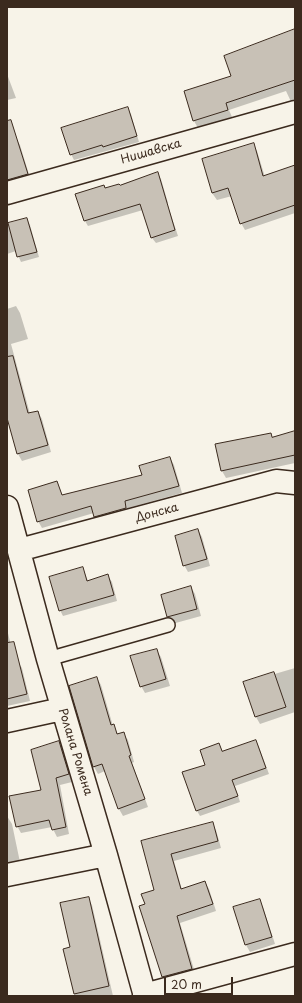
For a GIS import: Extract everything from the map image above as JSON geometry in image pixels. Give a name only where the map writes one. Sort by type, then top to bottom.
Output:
[{"type":"street","name":"Нишавска","points":[[7,193],[295,112]]},
{"type":"street","name":"Донска","points":[[19,550],[276,481],[295,483]]},
{"type":"street","name":"Ролана Ромена","points":[[7,507],[62,709],[106,855],[145,995]]},
{"type":"street","points":[[7,721],[62,709]]},
{"type":"street","points":[[7,875],[106,855]]},
{"type":"street","points":[[145,995],[295,954]]},
{"type":"lane","points":[[48,659],[168,625]]},
{"type":"building","points":[[295,29],[295,80],[226,103],[228,110],[193,121],[184,91],[231,76],[224,56]]},
{"type":"building","points":[[128,107],[137,136],[103,147],[102,145],[70,155],[61,128]]},
{"type":"building","points":[[11,120],[28,174],[7,180],[7,121]]},
{"type":"building","points":[[254,143],[263,176],[295,165],[295,205],[240,224],[228,188],[212,193],[202,159]]},
{"type":"building","points":[[158,172],[175,230],[151,238],[140,204],[84,221],[75,194],[104,185],[105,188],[120,185]]},
{"type":"building","points":[[27,218],[37,252],[17,257],[8,223]]},
{"type":"building","points":[[13,356],[28,413],[38,411],[48,445],[17,454],[7,418],[7,357]]},
{"type":"building","points":[[295,431],[295,455],[221,471],[215,444],[271,433],[272,437]]},
{"type":"building","points":[[170,457],[179,486],[125,501],[126,508],[94,517],[91,506],[37,522],[28,490],[57,481],[62,495],[142,475],[139,466]]},
{"type":"building","points":[[198,529],[207,559],[183,566],[175,536]]},
{"type":"building","points":[[83,567],[87,581],[108,574],[114,595],[59,611],[49,577]]},
{"type":"building","points":[[191,586],[197,609],[167,617],[161,595]]},
{"type":"building","points":[[14,642],[27,694],[7,699],[7,643]]},
{"type":"building","points":[[157,649],[166,679],[140,687],[130,656]]},
{"type":"building","points":[[274,672],[286,707],[255,717],[243,682]]},
{"type":"building","points":[[97,677],[111,725],[114,724],[117,734],[124,732],[131,755],[129,756],[145,799],[118,809],[102,764],[93,767],[69,686]]},
{"type":"building","points":[[256,740],[266,768],[232,780],[238,796],[196,811],[182,772],[205,765],[200,750],[219,743],[222,751]]},
{"type":"building","points":[[59,741],[69,774],[56,778],[66,827],[52,830],[49,820],[16,827],[9,796],[41,790],[31,750]]},
{"type":"building","points":[[213,822],[218,841],[171,854],[181,889],[205,881],[213,904],[177,916],[192,969],[162,977],[139,906],[145,904],[141,894],[154,890],[141,841]]},
{"type":"building","points":[[89,897],[109,986],[74,994],[63,949],[70,947],[60,903]]},
{"type":"building","points":[[260,899],[272,937],[245,945],[233,907]]}]
